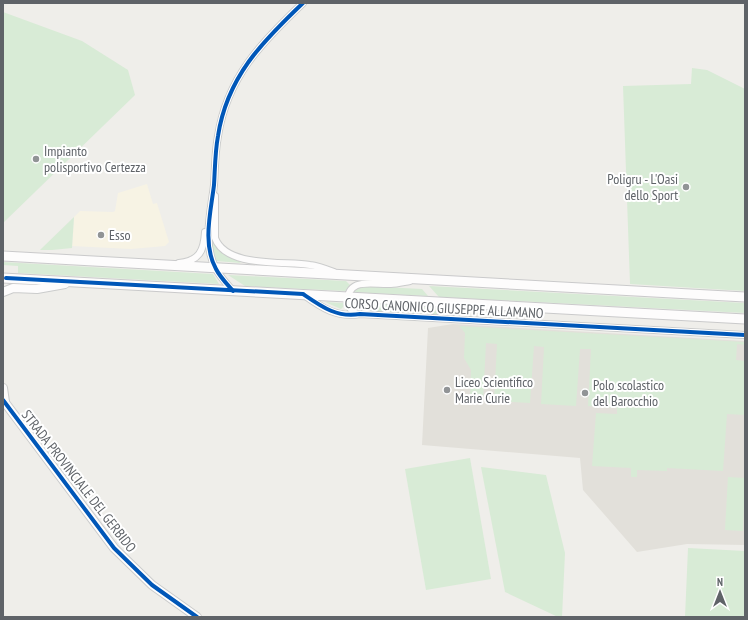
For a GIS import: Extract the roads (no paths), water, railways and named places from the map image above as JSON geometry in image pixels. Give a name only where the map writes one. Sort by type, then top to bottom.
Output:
[{"type":"main road","name":"CORSO CANONICO GIUSEPPE ALLAMANO","points":[[3,256],[745,297]]},
{"type":"main road","name":"CORSO CANONICO GIUSEPPE ALLAMANO","points":[[4,278],[745,318]]},
{"type":"street","points":[[233,291],[215,268],[210,253],[209,236],[218,135],[224,112],[245,65],[257,50],[303,3]]},
{"type":"street","points":[[155,264],[185,262],[197,258],[200,255],[204,246],[208,200],[214,186]]},
{"type":"street","points":[[214,186],[215,238],[217,243],[227,252],[254,261],[309,264],[342,275]]},
{"type":"street","name":"CORSO CANONICO GIUSEPPE ALLAMANO","points":[[360,314],[349,308],[347,297],[354,287],[360,284],[393,284],[419,279]]},
{"type":"street","points":[[3,292],[13,288],[37,289],[75,282]]},
{"type":"street","name":"CORSO CANONICO GIUSEPPE ALLAMANO","points":[[303,294],[333,313],[351,316],[360,314],[745,335]]},
{"type":"street","points":[[3,388],[4,401]]},
{"type":"street","name":"STRADA PROVINCIALE DEL GERBIDO","points":[[4,401],[114,548],[152,585],[197,617]]},
{"type":"place","name":"Impianto polisportivo Certezza","points":[[36,159]]},
{"type":"place","name":"Poligru - L'Oasi dello Sport","points":[[686,187]]},
{"type":"place","name":"Esso","points":[[101,235]]},
{"type":"place","name":"Liceo Scientifico Marie Curie","points":[[447,390]]},
{"type":"place","name":"Polo scolastico del Barocchio","points":[[585,393]]}]
